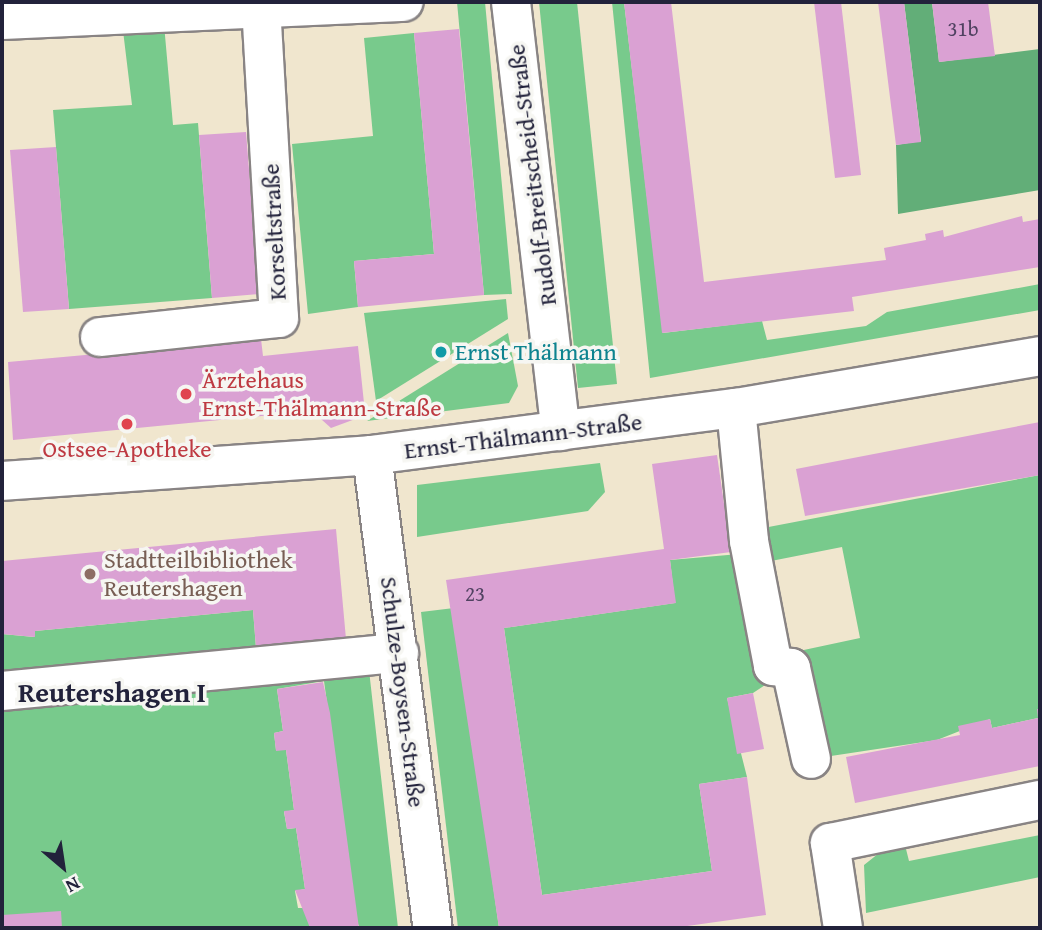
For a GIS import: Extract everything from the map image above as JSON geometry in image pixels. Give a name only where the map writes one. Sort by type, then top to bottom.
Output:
[{"type":"street","points":[[2,20],[404,2]]},
{"type":"street","name":"Rudolf-Breitscheid-Straße","points":[[511,2],[561,431]]},
{"type":"street","name":"Korseltstraße","points":[[100,337],[279,318],[261,8]]},
{"type":"street","name":"Ernst-Thälmann-Straße","points":[[2,481],[372,455],[736,408],[1040,356]]},
{"type":"street","points":[[736,408],[749,541],[773,666],[791,668],[811,759]]},
{"type":"street","name":"Schulze-Boysen-Straße","points":[[372,455],[433,928]]},
{"type":"street","points":[[2,691],[399,653]]},
{"type":"street","points":[[843,928],[831,843],[1040,800]]},
{"type":"green space","points":[[457,2],[485,2],[512,294],[484,295]]},
{"type":"green space","points":[[539,2],[577,2],[617,384],[578,388]]},
{"type":"green space","points":[[612,2],[624,2],[663,333],[762,321],[767,340],[866,326],[887,312],[1040,284],[1040,310],[650,378]]},
{"type":"green space","points":[[904,2],[932,2],[939,62],[1040,49],[1040,190],[898,214],[896,145],[921,141]]},
{"type":"green space","points":[[163,13],[173,125],[198,123],[212,298],[69,309],[53,110],[132,105],[121,14]]},
{"type":"green space","points":[[414,33],[434,254],[354,261],[358,307],[308,314],[292,144],[373,136],[364,38]]},
{"type":"green space","points":[[506,299],[508,319],[376,401],[364,313]]},
{"type":"green space","points":[[508,333],[518,386],[509,403],[367,421]]},
{"type":"green space","points":[[600,463],[605,492],[588,511],[417,537],[417,485]]},
{"type":"green space","points":[[1040,475],[1038,718],[992,728],[990,719],[937,740],[811,759],[791,668],[753,693],[727,698],[747,777],[699,784],[712,871],[542,895],[504,628],[675,603],[670,560],[751,553],[748,531]],"holes":[[[842,547],[860,638],[785,654],[766,562]]]},
{"type":"green space","points":[[454,608],[499,928],[458,928],[421,612]]},
{"type":"green space","points":[[253,610],[256,648],[369,670],[398,928],[360,928],[357,922],[324,681],[277,689],[283,731],[274,733],[276,750],[286,750],[294,810],[284,812],[287,829],[296,828],[305,889],[295,891],[298,908],[307,908],[310,928],[2,928],[2,634],[34,637],[35,631]]},
{"type":"green space","points":[[1040,835],[1040,877],[866,913],[864,865],[888,846],[904,841],[909,861]]},
{"type":"building","points":[[624,2],[671,2],[704,282],[886,260],[884,248],[926,240],[925,234],[943,230],[944,237],[1022,216],[1023,222],[1040,219],[1040,267],[852,297],[854,311],[662,333]]},
{"type":"building","points":[[814,2],[841,2],[861,175],[835,178]]},
{"type":"building","points":[[878,2],[904,2],[921,142],[896,145]]},
{"type":"building","points":[[932,2],[988,2],[995,56],[939,62]]},
{"type":"building","points":[[459,29],[484,295],[358,307],[354,261],[434,254],[414,33]]},
{"type":"building","points":[[246,132],[259,294],[212,298],[199,135]]},
{"type":"building","points":[[56,147],[69,309],[23,312],[10,150]]},
{"type":"building","name":"Ärztehaus Ernst-Thälmann-Straße","points":[[261,339],[263,356],[358,346],[364,403],[358,418],[331,428],[312,411],[13,440],[8,362]]},
{"type":"building","points":[[1040,422],[1040,475],[805,516],[796,469]]},
{"type":"building","points":[[717,455],[731,552],[670,560],[676,603],[504,628],[542,895],[712,871],[699,784],[747,777],[766,915],[673,928],[499,928],[446,580],[664,549],[652,464]]},
{"type":"building","points":[[336,529],[346,639],[256,648],[253,610],[35,631],[35,637],[2,634],[2,561]]},
{"type":"building","points":[[323,682],[330,713],[359,928],[310,928],[295,890],[305,889],[296,828],[287,829],[284,811],[294,810],[286,750],[276,751],[274,733],[283,731],[277,689]]},
{"type":"building","points":[[753,693],[764,749],[737,754],[727,698]]},
{"type":"building","points":[[1037,709],[1040,709],[1040,766],[855,803],[846,757],[960,735],[958,726],[990,719],[992,728],[1038,718]]},
{"type":"building","points":[[61,911],[62,928],[2,928],[2,915]]},
{"type":"place","name":"Ernst Thälmann","points":[[441,352]]},
{"type":"place","name":"Ärztehaus Ernst-Thälmann-Straße","points":[[186,394]]},
{"type":"place","name":"Ostsee-Apotheke","points":[[127,424]]},
{"type":"place","name":"Stadtteilbibliothek Reutershagen","points":[[90,574]]},
{"type":"district","name":"Reutershagen I","points":[[112,692]]}]
